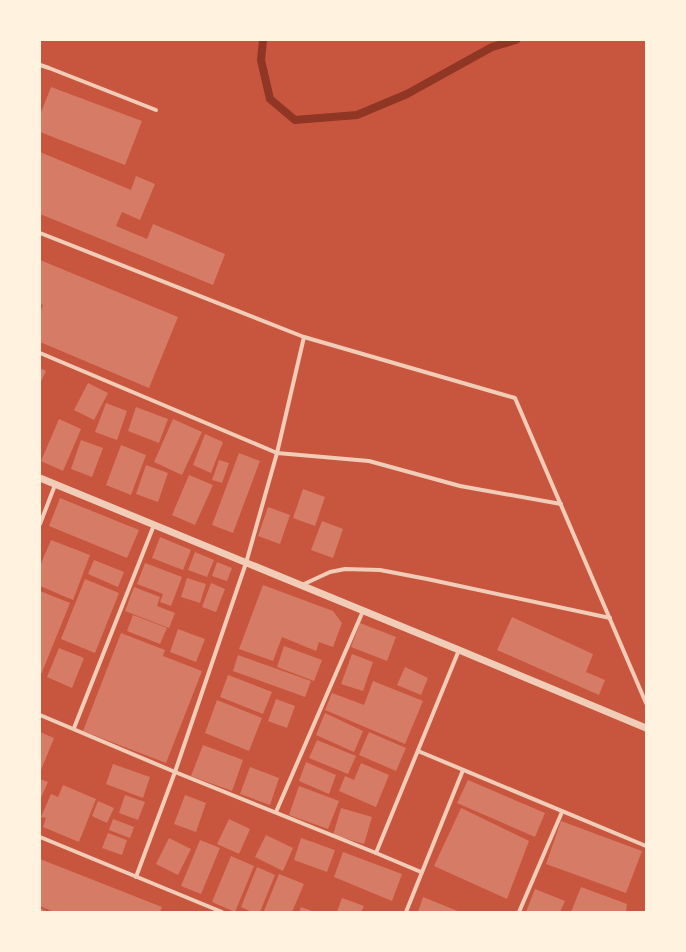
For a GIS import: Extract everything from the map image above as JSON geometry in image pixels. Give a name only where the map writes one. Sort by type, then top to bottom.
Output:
[{"type":"street","points":[[40,65],[156,110]]},
{"type":"street","points":[[40,233],[304,337],[515,398],[646,703]]},
{"type":"street","points":[[136,877],[175,772],[246,563],[276,453],[304,337]]},
{"type":"street","points":[[40,353],[276,453],[368,461],[460,486],[561,504]]},
{"type":"street","points":[[40,478],[646,728]]},
{"type":"street","points":[[40,524],[55,485]]},
{"type":"street","points":[[74,728],[154,525]]},
{"type":"street","points":[[302,585],[330,572],[345,569],[380,570],[610,618]]},
{"type":"street","points":[[276,812],[364,611]]},
{"type":"street","points":[[376,853],[459,650]]},
{"type":"street","points":[[40,715],[74,728],[175,772],[421,872]]},
{"type":"street","points":[[418,751],[646,846]]},
{"type":"street","points":[[406,912],[463,770]]},
{"type":"street","points":[[519,912],[562,812]]},
{"type":"street","points":[[40,837],[222,912]]},
{"type":"building","points":[[51,87],[142,121],[125,165],[40,132],[40,115]]},
{"type":"building","points":[[40,152],[131,190],[136,176],[155,184],[140,220],[122,212],[116,226],[147,239],[153,224],[225,254],[213,285],[40,214]]},
{"type":"building","points":[[40,260],[178,317],[149,388],[40,342],[40,313],[43,305],[40,304]]},
{"type":"building","points":[[40,368],[46,371],[40,384]]},
{"type":"building","points":[[88,383],[108,393],[94,420],[74,410]]},
{"type":"building","points":[[106,403],[127,411],[117,440],[95,432]]},
{"type":"building","points":[[136,407],[168,419],[159,443],[128,431]]},
{"type":"building","points":[[59,419],[81,429],[63,471],[41,461]]},
{"type":"building","points":[[173,419],[202,432],[182,475],[154,462]]},
{"type":"building","points":[[205,434],[223,442],[211,473],[193,465]]},
{"type":"building","points":[[81,440],[103,448],[92,477],[71,469]]},
{"type":"building","points":[[121,445],[146,455],[131,495],[106,485]]},
{"type":"building","points":[[239,453],[260,461],[233,533],[212,525]]},
{"type":"building","points":[[219,460],[229,463],[222,483],[212,480]]},
{"type":"building","points":[[146,465],[168,473],[158,502],[136,494]]},
{"type":"building","points":[[189,475],[213,485],[195,525],[172,515]]},
{"type":"building","points":[[303,489],[325,497],[315,526],[293,518]]},
{"type":"building","points":[[60,498],[139,530],[127,558],[49,526]]},
{"type":"building","points":[[268,507],[290,515],[280,544],[258,536]]},
{"type":"building","points":[[322,521],[343,529],[333,558],[311,550]]},
{"type":"building","points":[[160,537],[191,550],[183,570],[152,558]]},
{"type":"building","points":[[51,540],[90,555],[73,600],[40,586],[40,566]]},
{"type":"building","points":[[195,552],[214,560],[207,577],[188,570]]},
{"type":"building","points":[[94,560],[124,572],[118,587],[88,574]]},
{"type":"building","points":[[217,562],[232,568],[227,581],[212,576]]},
{"type":"building","points":[[145,563],[182,577],[171,606],[160,602],[163,594],[137,584]]},
{"type":"building","points":[[187,578],[206,584],[200,603],[181,597]]},
{"type":"building","points":[[85,579],[119,593],[95,653],[61,639]]},
{"type":"building","points":[[211,583],[225,589],[216,612],[202,607]]},
{"type":"building","points":[[263,585],[333,611],[342,623],[333,647],[319,642],[316,651],[282,637],[273,661],[239,649]]},
{"type":"building","points":[[134,587],[160,597],[157,606],[175,613],[169,628],[125,611]]},
{"type":"building","points":[[40,591],[70,603],[40,677]]},
{"type":"building","points":[[133,615],[167,628],[160,644],[127,631]]},
{"type":"building","points":[[512,617],[593,654],[586,672],[605,680],[599,695],[497,650]]},
{"type":"building","points":[[360,623],[396,637],[387,661],[351,647]]},
{"type":"building","points":[[178,629],[205,639],[196,662],[170,652]]},
{"type":"building","points":[[121,633],[165,650],[163,656],[202,671],[166,763],[83,731]]},
{"type":"building","points":[[284,646],[322,660],[314,681],[277,667]]},
{"type":"building","points":[[59,648],[84,658],[72,688],[47,677]]},
{"type":"building","points":[[352,654],[373,662],[363,691],[341,684]]},
{"type":"building","points":[[238,655],[311,681],[305,697],[233,671]]},
{"type":"building","points":[[405,667],[428,678],[421,695],[397,685]]},
{"type":"building","points":[[228,675],[272,692],[263,714],[220,697]]},
{"type":"building","points":[[373,681],[423,701],[405,744],[325,710],[332,693],[364,705]]},
{"type":"building","points":[[276,699],[295,706],[287,728],[268,721]]},
{"type":"building","points":[[217,700],[262,718],[249,751],[205,733]]},
{"type":"building","points":[[325,713],[363,731],[354,752],[316,735]]},
{"type":"building","points":[[40,732],[54,738],[41,770],[40,769]]},
{"type":"building","points":[[369,732],[406,748],[396,771],[359,755]]},
{"type":"building","points":[[317,740],[356,756],[348,774],[309,758]]},
{"type":"building","points":[[203,745],[243,760],[232,791],[191,776]]},
{"type":"building","points":[[306,762],[336,775],[329,794],[299,781]]},
{"type":"building","points":[[361,763],[389,775],[376,807],[339,791],[345,776],[354,780]]},
{"type":"building","points":[[113,764],[150,777],[143,798],[106,784]]},
{"type":"building","points":[[250,767],[279,778],[270,805],[240,794]]},
{"type":"building","points":[[40,779],[48,782],[40,800]]},
{"type":"building","points":[[468,780],[545,813],[535,837],[457,803]]},
{"type":"building","points":[[63,785],[96,799],[79,842],[43,827],[46,818],[41,817],[51,794],[58,797]]},
{"type":"building","points":[[299,786],[339,801],[328,829],[289,815]]},
{"type":"building","points":[[125,795],[145,802],[138,820],[119,813]]},
{"type":"building","points":[[185,795],[206,803],[196,832],[174,824]]},
{"type":"building","points":[[98,801],[114,808],[107,823],[92,816]]},
{"type":"building","points":[[341,808],[372,817],[364,844],[333,835]]},
{"type":"building","points":[[461,808],[529,841],[507,899],[434,866]]},
{"type":"building","points":[[113,819],[134,827],[130,838],[109,830]]},
{"type":"building","points":[[229,819],[250,829],[239,854],[217,844]]},
{"type":"building","points":[[561,821],[642,851],[626,893],[546,864]]},
{"type":"building","points":[[108,833],[127,840],[122,855],[102,848]]},
{"type":"building","points":[[266,835],[293,848],[283,871],[255,857]]},
{"type":"building","points":[[169,838],[191,849],[178,875],[156,864]]},
{"type":"building","points":[[301,838],[335,850],[327,872],[294,860]]},
{"type":"building","points":[[200,840],[220,848],[201,894],[181,886]]},
{"type":"building","points":[[343,852],[402,874],[392,901],[334,877]]},
{"type":"building","points":[[231,856],[254,866],[235,912],[212,902]]},
{"type":"building","points":[[40,859],[162,907],[160,912],[54,912],[40,906]]},
{"type":"building","points":[[257,867],[275,875],[260,912],[252,912],[241,907]]},
{"type":"building","points":[[279,874],[304,884],[292,912],[264,911]]},
{"type":"building","points":[[581,887],[627,904],[626,912],[571,912]]},
{"type":"building","points":[[535,889],[565,901],[560,912],[526,912]]},
{"type":"building","points":[[423,897],[460,912],[418,912]]},
{"type":"building","points":[[342,898],[364,906],[361,912],[337,912]]},
{"type":"building","points":[[301,907],[315,912],[299,912]]},
{"type":"building","points":[[40,908],[48,912],[40,912]]},
{"type":"waterway","points":[[263,40],[261,60],[270,99],[295,120],[357,115],[407,94],[492,47],[516,40]]}]
